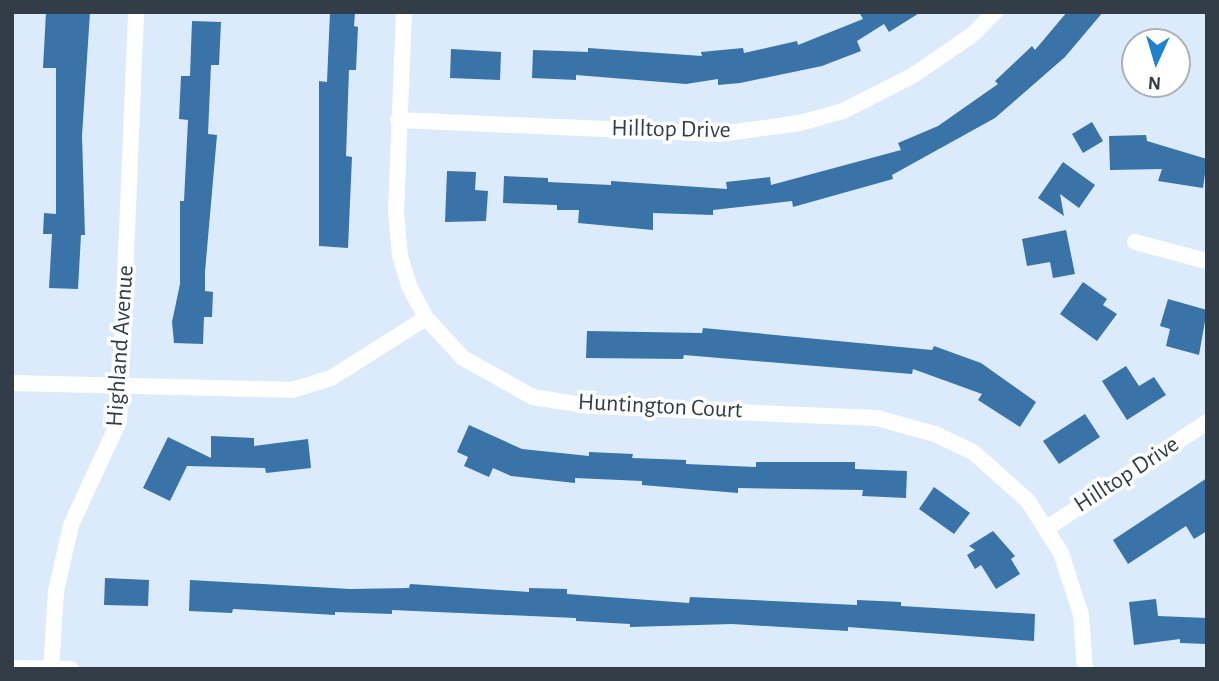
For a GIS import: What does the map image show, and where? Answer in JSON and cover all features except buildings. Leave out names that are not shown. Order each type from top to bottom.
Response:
[{"type":"street","name":"Highland Avenue","points":[[51,668],[62,560],[89,482],[114,439],[122,386],[136,12]]},
{"type":"street","name":"Huntington Court","points":[[404,12],[398,120],[397,234],[409,286],[426,318],[463,358],[533,397],[590,406],[868,418],[935,434],[973,452],[1028,501],[1047,528],[1077,596],[1085,669]]},
{"type":"street","name":"Hilltop Drive","points":[[398,120],[720,134],[800,122],[843,111],[892,87],[972,35],[995,12]]},
{"type":"street","points":[[1135,242],[1207,261]]},
{"type":"street","points":[[12,383],[292,390],[331,378],[426,318]]},
{"type":"street","name":"Hilltop Drive","points":[[1047,528],[1207,422]]},
{"type":"street","points":[[12,668],[71,669]]}]
